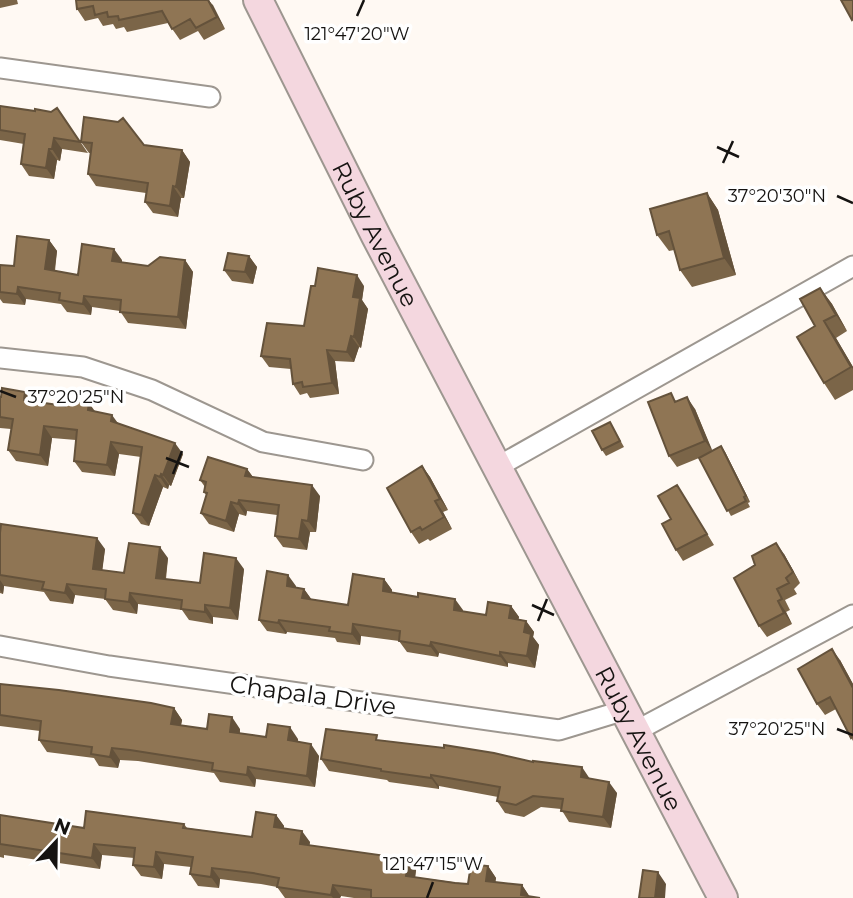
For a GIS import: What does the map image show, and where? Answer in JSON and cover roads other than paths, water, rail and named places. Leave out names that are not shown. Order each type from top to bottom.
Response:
[{"type":"street","name":"Ruby Avenue","points":[[258,0],[376,236],[723,898]]},
{"type":"street","points":[[0,68],[210,97]]},
{"type":"street","points":[[497,467],[853,266]]},
{"type":"street","points":[[0,358],[83,367],[152,390],[262,442],[363,460]]},
{"type":"street","name":"Chapala Drive","points":[[0,646],[109,666],[559,730],[630,720],[853,615]]}]
